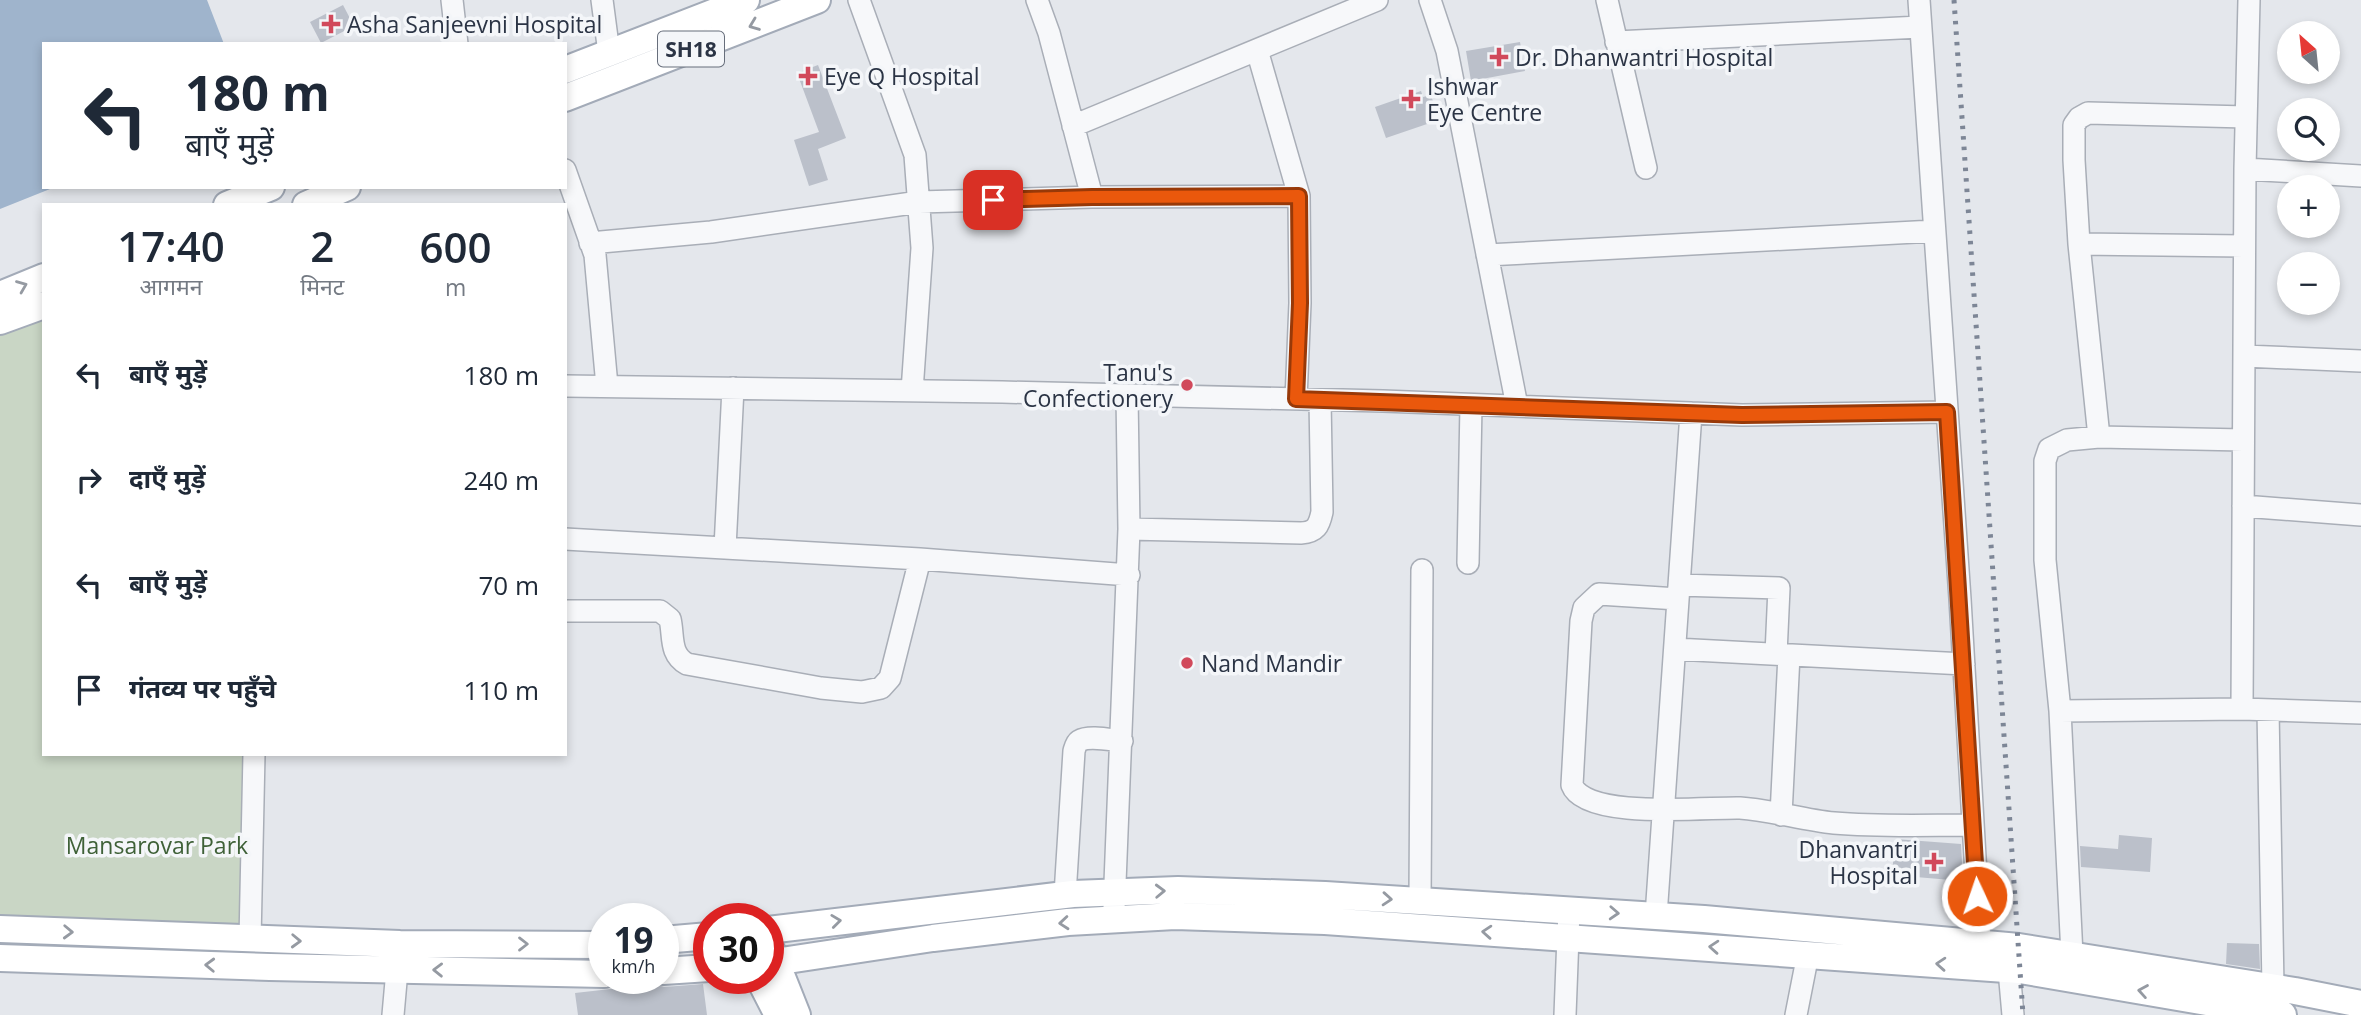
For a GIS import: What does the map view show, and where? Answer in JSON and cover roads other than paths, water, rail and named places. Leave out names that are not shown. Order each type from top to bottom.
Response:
[{"type":"main road","name":"SH18","points":[[567,69],[746,0]]},
{"type":"main road","name":"SH18","points":[[567,98],[817,0]]},
{"type":"main road","points":[[232,203],[266,189]]},
{"type":"main road","points":[[311,203],[342,189]]},
{"type":"main road","points":[[0,295],[42,278]]},
{"type":"main road","points":[[0,321],[42,306]]},
{"type":"main road","points":[[784,928],[1065,895],[1178,890],[1325,921],[2009,970],[2193,1007],[2283,1015]]},
{"type":"main road","points":[[784,959],[1068,922],[1175,916],[1250,906],[1420,901],[1656,915],[1980,943],[2273,987],[2361,1004]]},
{"type":"main road","points":[[0,929],[250,940],[588,945]]},
{"type":"main road","points":[[0,958],[588,974]]},
{"type":"main road","points":[[784,991],[797,1015]]},
{"type":"main road","points":[[774,994],[778,1015]]},
{"type":"street","points":[[452,0],[457,42]]},
{"type":"street","points":[[602,0],[609,53]]},
{"type":"street","points":[[859,0],[915,155],[922,248],[912,390]]},
{"type":"street","points":[[1037,0],[1049,33],[1092,197]]},
{"type":"street","points":[[1073,126],[1377,0]]},
{"type":"street","points":[[1430,0],[1447,51],[1517,406]]},
{"type":"street","points":[[1607,0],[1646,168]]},
{"type":"street","points":[[1919,0],[1980,943]]},
{"type":"street","points":[[2242,709],[2244,246],[2249,0]]},
{"type":"street","points":[[1616,42],[1920,27]]},
{"type":"street","points":[[1257,50],[1299,196],[1300,303],[1296,399]]},
{"type":"street","points":[[2099,437],[2079,244],[2074,125],[2088,113],[2246,117]]},
{"type":"street","points":[[2245,169],[2361,176]]},
{"type":"street","points":[[567,176],[595,256],[607,386]]},
{"type":"street","points":[[590,243],[711,232],[919,202],[1092,197],[1299,196]]},
{"type":"street","points":[[1487,255],[1934,231]]},
{"type":"street","points":[[2079,244],[2244,246]]},
{"type":"street","points":[[2244,356],[2361,361]]},
{"type":"street","points":[[567,386],[912,390],[1296,399],[1742,415],[1947,412]]},
{"type":"street","points":[[725,548],[733,388]]},
{"type":"street","points":[[1114,919],[1129,575],[1126,395]]},
{"type":"street","points":[[1129,529],[1301,533],[1314,531],[1320,525],[1322,512],[1320,400]]},
{"type":"street","points":[[1468,563],[1471,405]]},
{"type":"street","points":[[1656,915],[1691,413]]},
{"type":"street","points":[[2071,955],[2060,711],[2045,560],[2045,461],[2049,449],[2067,440],[2099,437],[2243,440]]},
{"type":"street","points":[[2243,506],[2361,514]]},
{"type":"street","points":[[567,539],[920,559],[1129,575]]},
{"type":"street","points":[[567,611],[660,611],[670,619],[673,650],[681,661],[687,664],[821,688],[872,691],[881,688],[890,678],[920,559]]},
{"type":"street","points":[[1420,901],[1422,570]]},
{"type":"street","points":[[1781,815],[1783,655],[1779,587],[1598,594],[1590,600],[1584,608],[1581,621],[1572,785],[1575,793],[1588,802],[1664,810],[1740,808],[1781,815],[1834,823],[1973,825]]},
{"type":"street","points":[[1675,649],[1964,664]]},
{"type":"street","points":[[2060,711],[2242,709],[2361,713]]},
{"type":"street","points":[[2268,710],[2273,987]]},
{"type":"street","points":[[1065,895],[1076,743],[1091,739],[1122,741]]},
{"type":"street","points":[[250,940],[254,756]]},
{"type":"street","points":[[1565,1015],[1569,910]]},
{"type":"street","points":[[1796,1015],[1808,954]]},
{"type":"street","points":[[393,1015],[397,970]]},
{"type":"street","points":[[2009,970],[2013,1015]]},
{"type":"water","points":[[0,0],[207,0],[223,42],[42,42],[42,189],[50,189],[0,209]]},
{"type":"railway","points":[[1954,0],[2023,1015]]},
{"type":"place","name":"Asha Sanjeevni Hospital","points":[[331,24]]},
{"type":"place","name":"Dr. Dhanwantri Hospital","points":[[1499,57]]},
{"type":"place","name":"Eye Q Hospital","points":[[808,76]]},
{"type":"place","name":"Ishwar Eye Centre","points":[[1411,99]]},
{"type":"place","name":"Tanu's Confectionery","points":[[1187,385]]},
{"type":"place","name":"Nand Mandir","points":[[1187,663]]},
{"type":"place","name":"Dhanvantri Hospital","points":[[1934,862]]},
{"type":"park label","name":"Mansarovar Park","points":[[157,845]]}]
